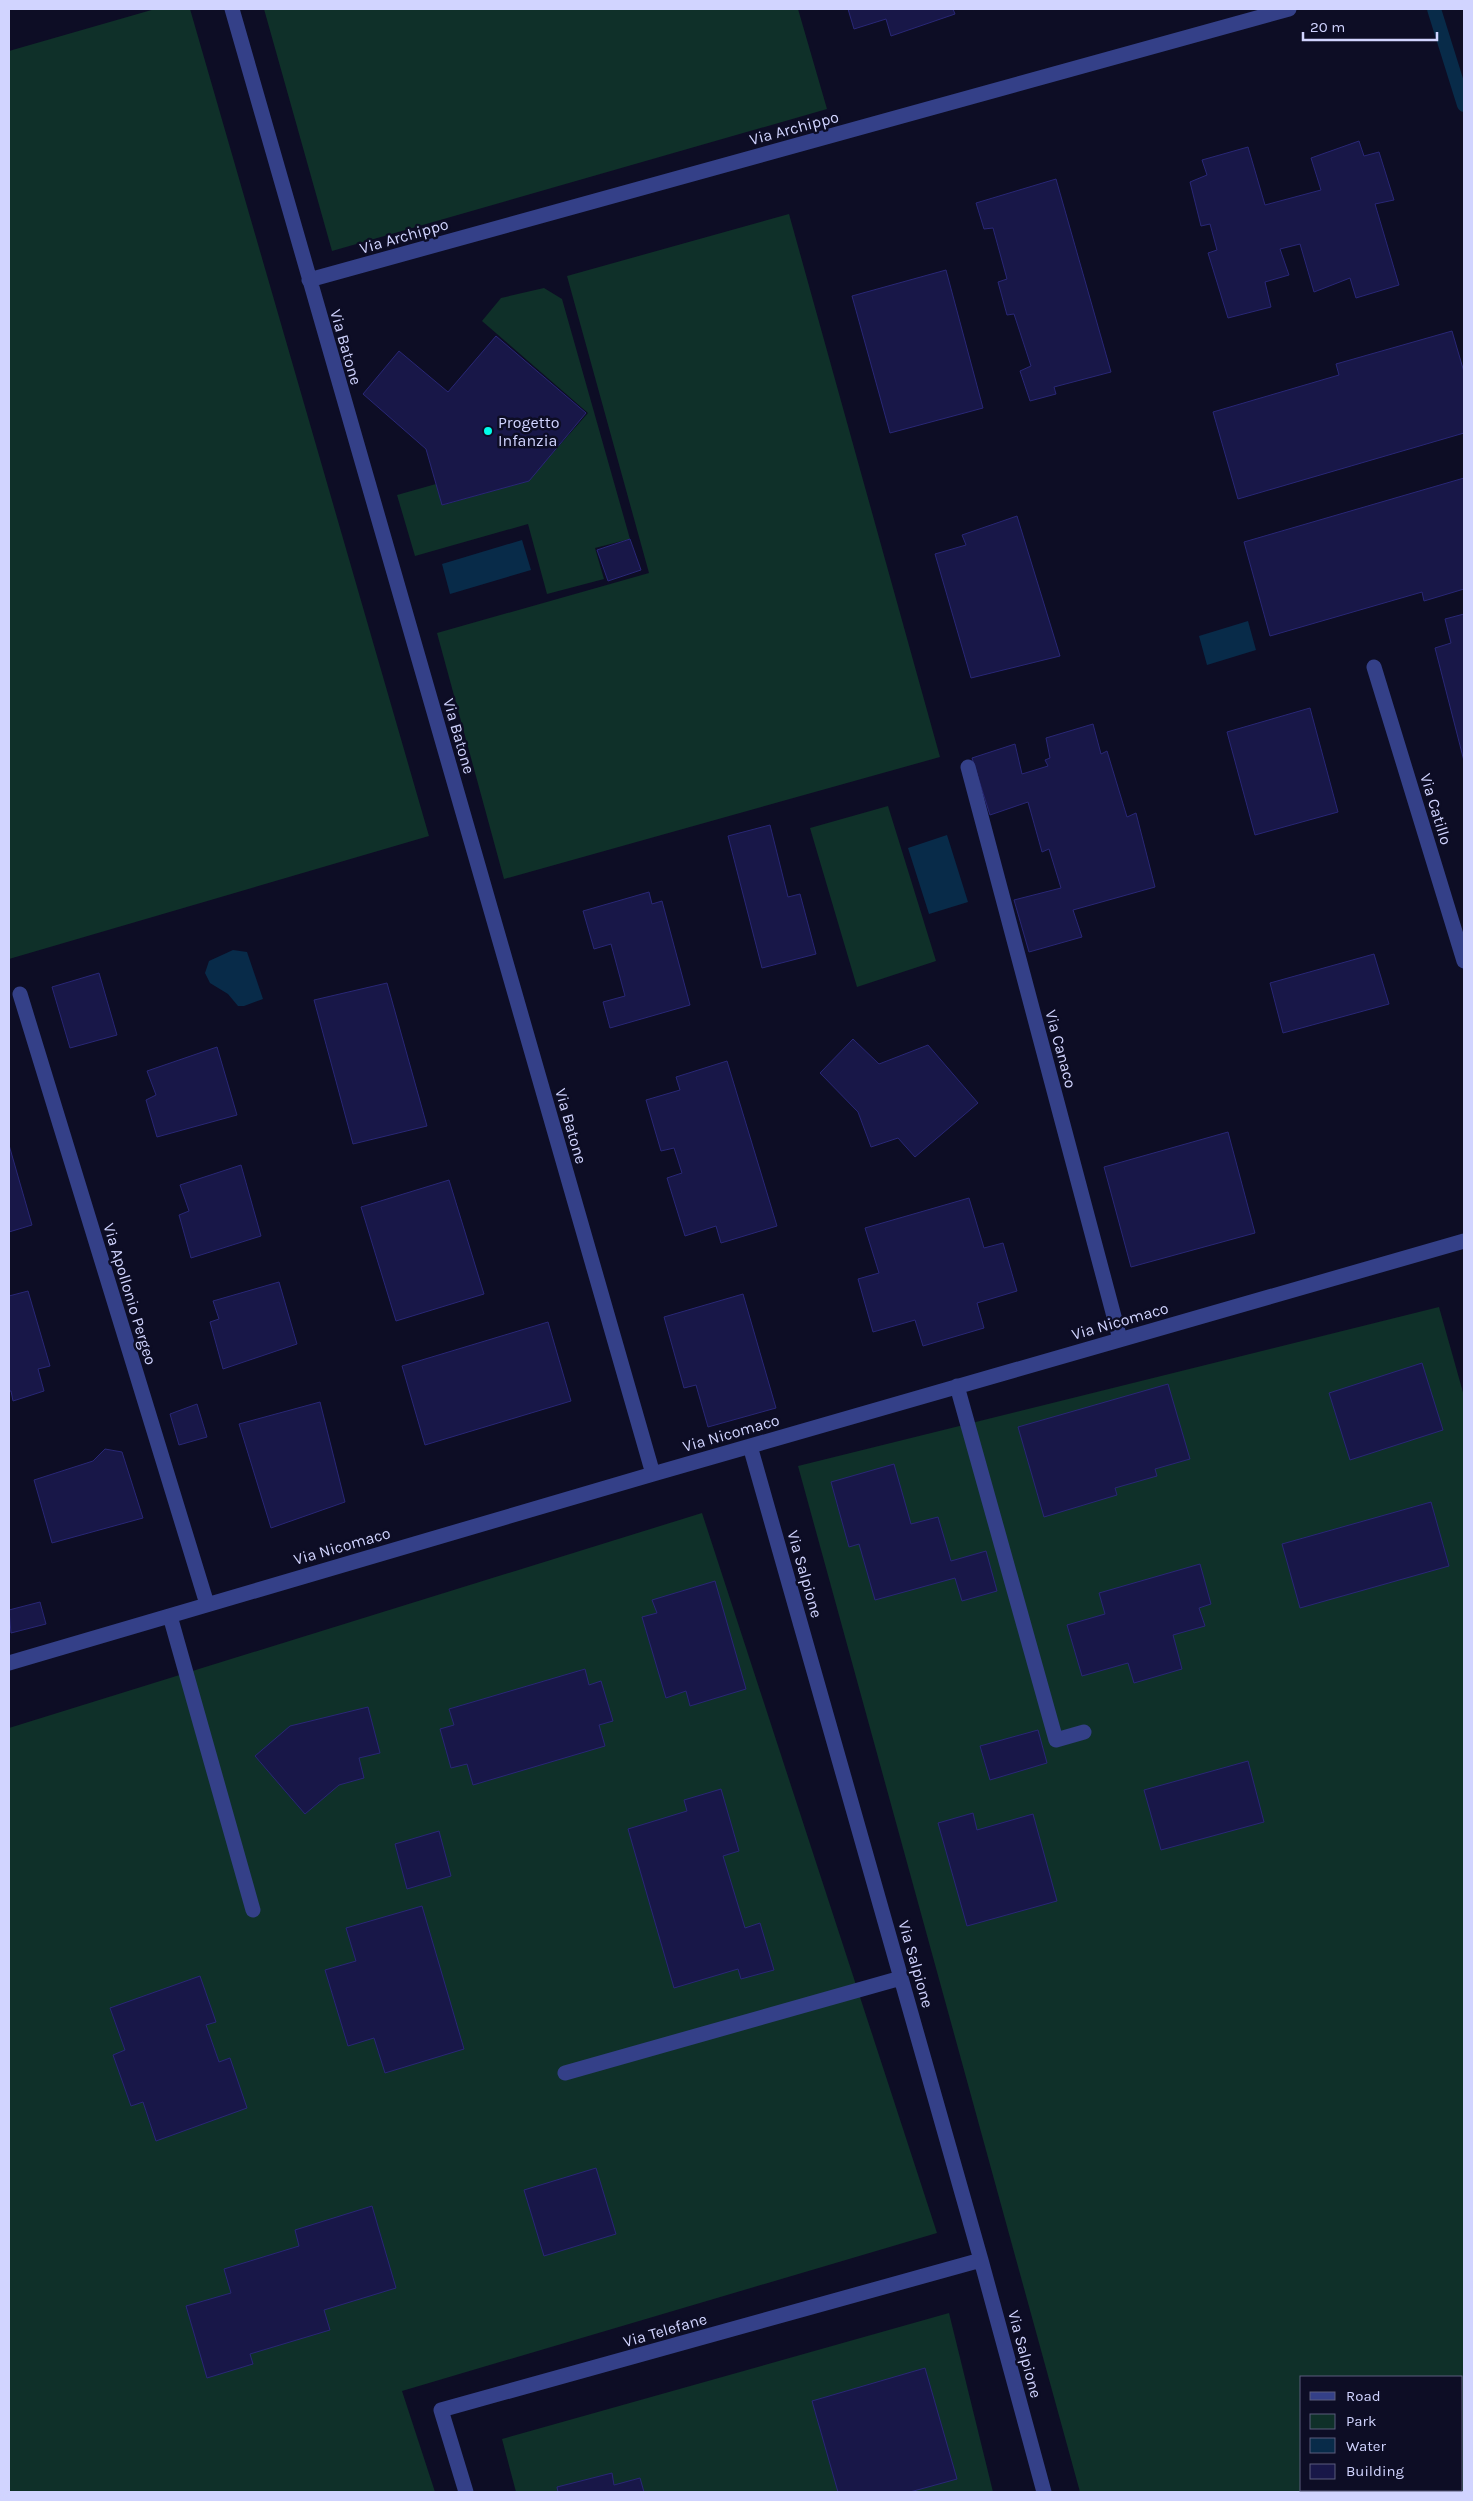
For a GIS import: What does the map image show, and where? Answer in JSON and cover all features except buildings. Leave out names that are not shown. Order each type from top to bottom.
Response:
[{"type":"street","name":"Via Batone","points":[[232,9],[653,1474]]},
{"type":"street","name":"Via Archippo","points":[[309,280],[1289,9]]},
{"type":"street","name":"Via Catillo","points":[[1374,667],[1464,961]]},
{"type":"street","name":"Via Canaco","points":[[968,767],[1120,1339]]},
{"type":"street","name":"Via Apollonio Pergeo","points":[[20,994],[207,1604]]},
{"type":"street","name":"Via Nicomaco","points":[[9,1663],[653,1474],[1464,1241]]},
{"type":"street","points":[[957,1386],[1056,1740],[1084,1732]]},
{"type":"street","name":"Via Salpione","points":[[750,1446],[981,2260],[1044,2492]]},
{"type":"street","points":[[170,1616],[253,1910]]},
{"type":"street","points":[[565,2073],[901,1978]]},
{"type":"street","name":"Via Telefane","points":[[466,2492],[441,2410],[981,2260]]},
{"type":"green space","points":[[155,9],[190,9],[429,836],[9,959],[9,51]]},
{"type":"green space","points":[[264,9],[798,9],[827,109],[332,251]]},
{"type":"green space","points":[[789,214],[940,757],[504,879],[437,633],[649,573],[567,276]]},
{"type":"green space","points":[[544,288],[562,299],[630,539],[595,548],[604,579],[547,594],[528,524],[415,556],[397,495],[436,484],[443,505],[528,481],[588,413],[482,321],[501,298]]},
{"type":"green space","points":[[888,806],[936,961],[857,987],[810,828]]},
{"type":"green space","points":[[1439,1307],[1464,1396],[1464,2492],[1080,2492],[798,1466]]},
{"type":"green space","points":[[702,1513],[937,2233],[402,2391],[435,2492],[9,2492],[9,1728]]},
{"type":"green space","points":[[949,2313],[993,2492],[516,2492],[502,2439]]},
{"type":"water","points":[[522,540],[531,570],[450,594],[442,564]]},
{"type":"water","points":[[1248,621],[1256,650],[1207,665],[1199,636]]},
{"type":"water","points":[[947,835],[968,902],[929,914],[908,848]]},
{"type":"water","points":[[233,950],[247,952],[263,999],[244,1006],[238,1006],[228,994],[210,983],[205,973],[209,961]]},
{"type":"waterway","points":[[1434,9],[1464,105]]},
{"type":"place","name":"Progetto Infanzia","points":[[488,431]]}]
